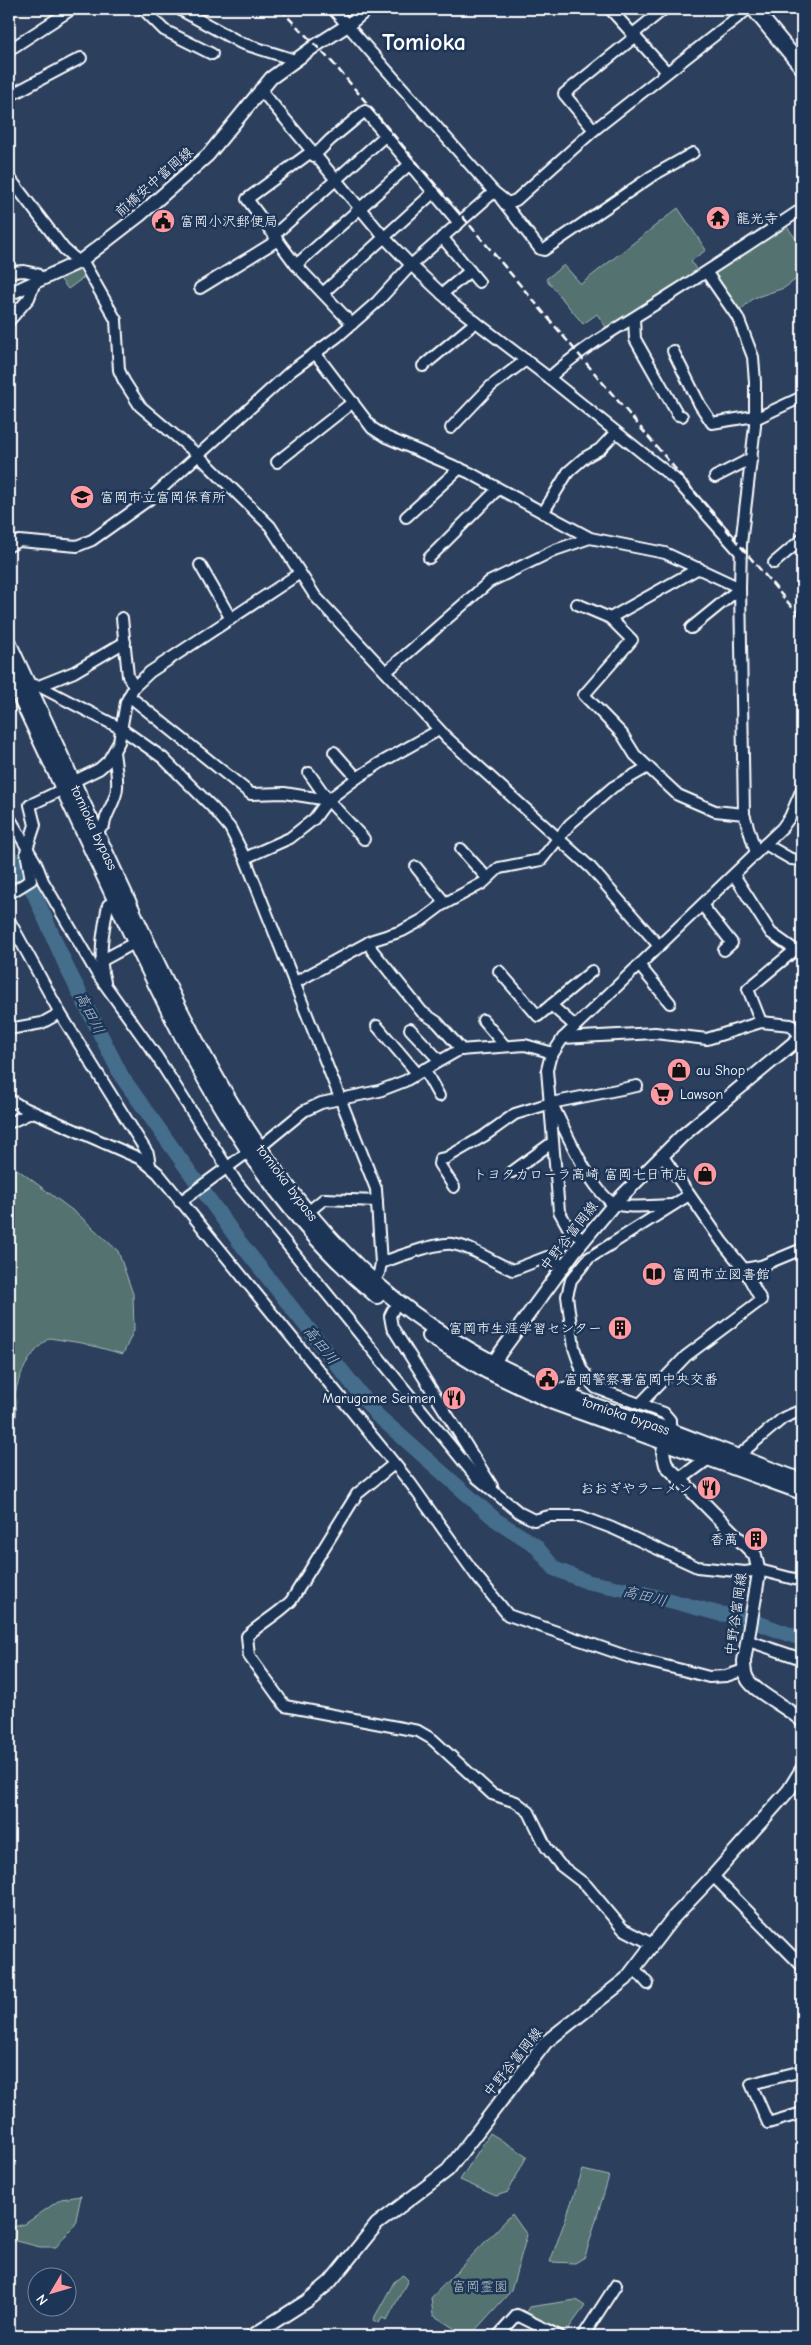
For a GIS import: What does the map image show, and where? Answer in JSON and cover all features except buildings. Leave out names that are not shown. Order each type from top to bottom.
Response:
[{"type":"highway","points":[[754,9],[802,67]]},
{"type":"highway","name":"tomioka bypass","points":[[9,644],[33,685],[67,784],[116,901],[198,1064],[284,1200],[319,1241],[351,1274],[393,1310],[457,1354],[668,1437],[707,1459],[802,1492]]},
{"type":"highway","name":"tomioka bypass","points":[[9,673],[67,784],[95,831],[182,1014],[254,1150],[342,1251],[374,1281],[431,1326],[490,1366],[553,1402],[737,1457],[802,1480]]},
{"type":"highway","points":[[557,1392],[572,1388],[583,1374]]},
{"type":"main road","name":"前橋安中富岡線","points":[[9,294],[80,261],[140,215],[194,170],[271,78],[294,60],[348,25],[367,9]]},
{"type":"main road","name":"中野谷富岡線","points":[[490,1366],[563,1266],[614,1204],[662,1155],[802,1037]]},
{"type":"main road","name":"中野谷富岡線","points":[[668,1437],[663,1452],[665,1460],[680,1479],[755,1555],[759,1571],[744,1670],[752,1684],[792,1711],[802,1721]]},
{"type":"main road","points":[[680,1479],[707,1459]]},
{"type":"main road","name":"中野谷富岡線","points":[[252,2336],[307,2301],[330,2282],[377,2224],[448,2170],[546,2042],[613,1991],[672,1920],[714,1876],[789,1790],[802,1769]]},
{"type":"street","points":[[9,50],[72,9]]},
{"type":"street","points":[[143,9],[164,30],[212,54]]},
{"type":"street","points":[[179,9],[242,43],[294,60]]},
{"type":"street","points":[[333,9],[497,196],[540,249],[544,250],[652,176],[693,152]]},
{"type":"street","points":[[612,9],[668,72]]},
{"type":"street","points":[[594,130],[564,94],[664,9]]},
{"type":"street","points":[[497,196],[508,203],[516,200],[594,130],[748,9]]},
{"type":"street","points":[[9,96],[81,58]]},
{"type":"street","points":[[260,89],[313,154],[411,265],[476,322],[676,480],[741,554]]},
{"type":"street","points":[[352,324],[296,265],[247,199],[313,154],[366,111],[459,223]]},
{"type":"street","points":[[200,288],[276,238],[386,135]]},
{"type":"street","points":[[296,265],[410,164]]},
{"type":"street","points":[[9,177],[64,249],[80,261],[116,320],[120,370],[124,382],[145,412],[198,454],[270,526],[315,596],[440,730],[557,839],[592,868],[659,946]]},
{"type":"street","points":[[323,293],[434,192]]},
{"type":"street","points":[[9,546],[19,541],[77,546],[92,540],[151,498],[198,454],[377,302],[411,265],[442,237],[497,196]]},
{"type":"street","points":[[549,378],[576,353],[634,318],[802,209]]},
{"type":"street","points":[[442,237],[479,282]]},
{"type":"street","points":[[9,272],[24,271],[37,274],[38,280],[29,298],[9,321]]},
{"type":"street","points":[[442,294],[470,271]]},
{"type":"street","points":[[706,272],[738,318],[753,357],[755,417],[741,554],[740,588],[744,814],[756,853]]},
{"type":"street","points":[[634,318],[635,339],[678,415],[682,416]]},
{"type":"street","points":[[423,366],[476,322]]},
{"type":"street","points":[[672,351],[712,423],[755,417],[802,397]]},
{"type":"street","points":[[315,353],[372,428],[386,437],[460,468],[590,538],[665,553],[740,588]]},
{"type":"street","points":[[450,428],[491,386],[526,360]]},
{"type":"street","points":[[277,462],[353,402]]},
{"type":"street","points":[[543,513],[568,472],[584,458],[600,449],[616,432]]},
{"type":"street","points":[[714,477],[752,458]]},
{"type":"street","points":[[406,517],[460,468]]},
{"type":"street","points":[[429,558],[498,489]]},
{"type":"street","points":[[386,672],[490,582],[555,550],[590,538]]},
{"type":"street","points":[[774,562],[802,540]]},
{"type":"street","points":[[200,565],[231,618]]},
{"type":"street","points":[[610,618],[699,568]]},
{"type":"street","points":[[9,892],[31,880],[27,849],[35,825],[30,805],[58,792],[67,784],[99,769],[114,751],[132,692],[150,672],[300,573]]},
{"type":"street","points":[[691,628],[740,588]]},
{"type":"street","points":[[577,604],[610,618],[632,640],[584,695],[622,734],[635,755],[678,795],[715,811],[744,814]]},
{"type":"street","points":[[122,618],[128,676],[132,692],[251,794],[284,793],[328,800]]},
{"type":"street","points":[[33,685],[74,672],[125,642]]},
{"type":"street","points":[[33,685],[122,729],[163,758],[214,808],[230,828],[245,858],[376,1189],[381,1263],[379,1273],[374,1281]]},
{"type":"street","points":[[245,858],[290,838],[314,819],[328,800],[357,778],[380,762],[440,730]]},
{"type":"street","points":[[95,831],[104,825],[118,787],[114,751]]},
{"type":"street","points":[[334,752],[357,778]]},
{"type":"street","points":[[294,983],[368,942],[402,931],[422,920],[445,903],[487,878],[499,868],[541,860],[570,824],[613,787],[648,766]]},
{"type":"street","points":[[309,773],[328,800],[364,838]]},
{"type":"street","points":[[583,1240],[569,1230],[559,1211],[547,1070],[553,1053],[563,1038],[575,1026],[765,844],[790,817],[802,792]]},
{"type":"street","points":[[9,818],[36,863],[64,918],[105,984],[157,1057],[237,1183],[476,1477],[520,1514],[534,1520],[549,1516],[580,1516],[612,1528],[697,1568],[745,1572],[759,1571],[802,1582]]},
{"type":"street","points":[[765,844],[791,859],[802,860]]},
{"type":"street","points":[[461,849],[487,878]]},
{"type":"street","points":[[416,867],[445,903]]},
{"type":"street","points":[[734,875],[771,933],[795,950],[748,989],[761,1022]]},
{"type":"street","points":[[105,984],[101,961],[108,906],[116,901]]},
{"type":"street","points":[[702,904],[732,943],[724,950]]},
{"type":"street","points":[[9,920],[60,1013],[148,1154],[150,1166]]},
{"type":"street","points":[[101,961],[136,942]]},
{"type":"street","points":[[368,942],[422,1012],[437,1022],[462,1050]]},
{"type":"street","points":[[639,965],[670,1003]]},
{"type":"street","points":[[499,971],[538,1016],[592,971]]},
{"type":"street","points":[[551,1005],[575,1026]]},
{"type":"street","points":[[9,1029],[42,1023],[60,1013]]},
{"type":"street","points":[[483,1020],[505,1046]]},
{"type":"street","points":[[563,1038],[655,1033],[707,1039],[761,1022],[791,1025],[802,1037]]},
{"type":"street","points":[[377,1026],[420,1071],[439,1096]]},
{"type":"street","points":[[410,1029],[439,1060]]},
{"type":"street","points":[[182,1200],[254,1150],[304,1111],[322,1103],[379,1091],[405,1081],[439,1060],[462,1050],[525,1046],[542,1048],[553,1053]]},
{"type":"street","points":[[454,1187],[439,1164],[440,1159],[446,1158],[484,1136],[515,1114],[551,1103],[637,1086]]},
{"type":"street","points":[[9,1099],[33,1112],[141,1159],[150,1166],[182,1200],[394,1464],[508,1615],[629,1657],[694,1673],[709,1676],[726,1676],[744,1670]]},
{"type":"street","points":[[551,1103],[597,1188],[614,1204],[625,1206],[674,1205]]},
{"type":"street","points":[[9,1123],[33,1112]]},
{"type":"street","points":[[512,1172],[553,1142]]},
{"type":"street","points":[[640,1404],[686,1356],[761,1300],[744,1269],[722,1242],[662,1155]]},
{"type":"street","points":[[668,1437],[670,1420],[664,1413],[596,1388],[583,1374],[574,1348],[568,1307],[569,1288],[584,1263],[689,1195]]},
{"type":"street","points":[[308,1212],[324,1199],[377,1201]]},
{"type":"street","points":[[381,1263],[411,1252],[450,1244],[461,1246],[513,1270],[547,1257],[563,1266]]},
{"type":"street","points":[[744,1269],[761,1266],[802,1249]]},
{"type":"street","points":[[393,1310],[390,1316],[392,1327],[499,1498]]},
{"type":"street","points":[[737,1457],[783,1418],[802,1410]]},
{"type":"street","points":[[394,1464],[357,1494],[292,1601],[279,1613],[262,1622],[247,1636],[249,1656],[285,1706],[418,1731],[432,1739],[492,1794],[516,1802],[529,1812],[546,1847],[560,1865],[586,1885],[623,1929],[652,1944]]},
{"type":"street","points":[[749,1638],[802,1659]]},
{"type":"street","points":[[714,1876],[802,1966]]},
{"type":"street","points":[[634,1968],[648,1984]]},
{"type":"street","points":[[802,2071],[751,2084],[768,2123],[802,2113]]},
{"type":"street","points":[[583,2336],[616,2285]]},
{"type":"street","points":[[498,2336],[517,2315],[559,2336]]},
{"type":"green space","points":[[678,208],[706,250],[691,261],[698,273],[608,330],[597,314],[583,324],[546,279],[564,265],[581,284]]},
{"type":"green space","points":[[785,224],[802,247],[802,275],[784,288],[754,298],[738,312],[712,273]]},
{"type":"green space","points":[[80,266],[86,276],[68,289],[58,276]]},
{"type":"green space","points":[[9,1163],[80,1216],[118,1251],[133,1294],[134,1330],[123,1354],[82,1343],[49,1338],[34,1353],[22,1372],[16,1392],[15,1418],[9,1430]]},
{"type":"green space","points":[[490,2133],[527,2156],[508,2192],[496,2196],[460,2180]]},
{"type":"green space","points":[[583,2170],[609,2176],[585,2257],[575,2263],[550,2262]]},
{"type":"green space","points":[[81,2196],[75,2224],[56,2247],[40,2247],[9,2239],[9,2228],[25,2224],[61,2199]]},
{"type":"green space","name":"富岡霊園","points":[[512,2214],[527,2235],[511,2291],[470,2336],[466,2336],[433,2315],[431,2298]]},
{"type":"green space","points":[[403,2275],[408,2280],[387,2320],[382,2318],[379,2323],[373,2320],[394,2282]]},
{"type":"green space","points":[[576,2300],[585,2306],[566,2332],[526,2312],[529,2307]]},
{"type":"waterway","name":"高田川","points":[[9,855],[33,891],[67,968],[122,1077],[238,1240],[377,1415],[496,1520],[535,1545],[555,1569],[588,1582],[642,1593],[720,1614],[736,1615],[802,1639]]},
{"type":"railway","points":[[280,9],[333,63],[802,619]]},
{"type":"place","name":"龍光寺","points":[[718,218]]},
{"type":"place","name":"富岡小沢郵便局","points":[[163,221]]},
{"type":"place","name":"富岡市立富岡保育所","points":[[82,497]]},
{"type":"place","name":"au Shop","points":[[679,1070]]},
{"type":"place","name":"Lawson","points":[[662,1094]]},
{"type":"place","name":"トヨタカローラ高崎 富岡七日市店","points":[[705,1174]]},
{"type":"place","name":"富岡市立図書館","points":[[654,1274]]},
{"type":"place","name":"富岡市生涯学習センター","points":[[620,1328]]},
{"type":"place","name":"富岡警察署富岡中央交番","points":[[547,1379]]},
{"type":"place","name":"Marugame Seimen","points":[[454,1398]]},
{"type":"place","name":"おおぎやラーメン","points":[[709,1488]]},
{"type":"place","name":"香萬","points":[[756,1539]]},
{"type":"district","name":"Tomioka","points":[[424,42]]}]
